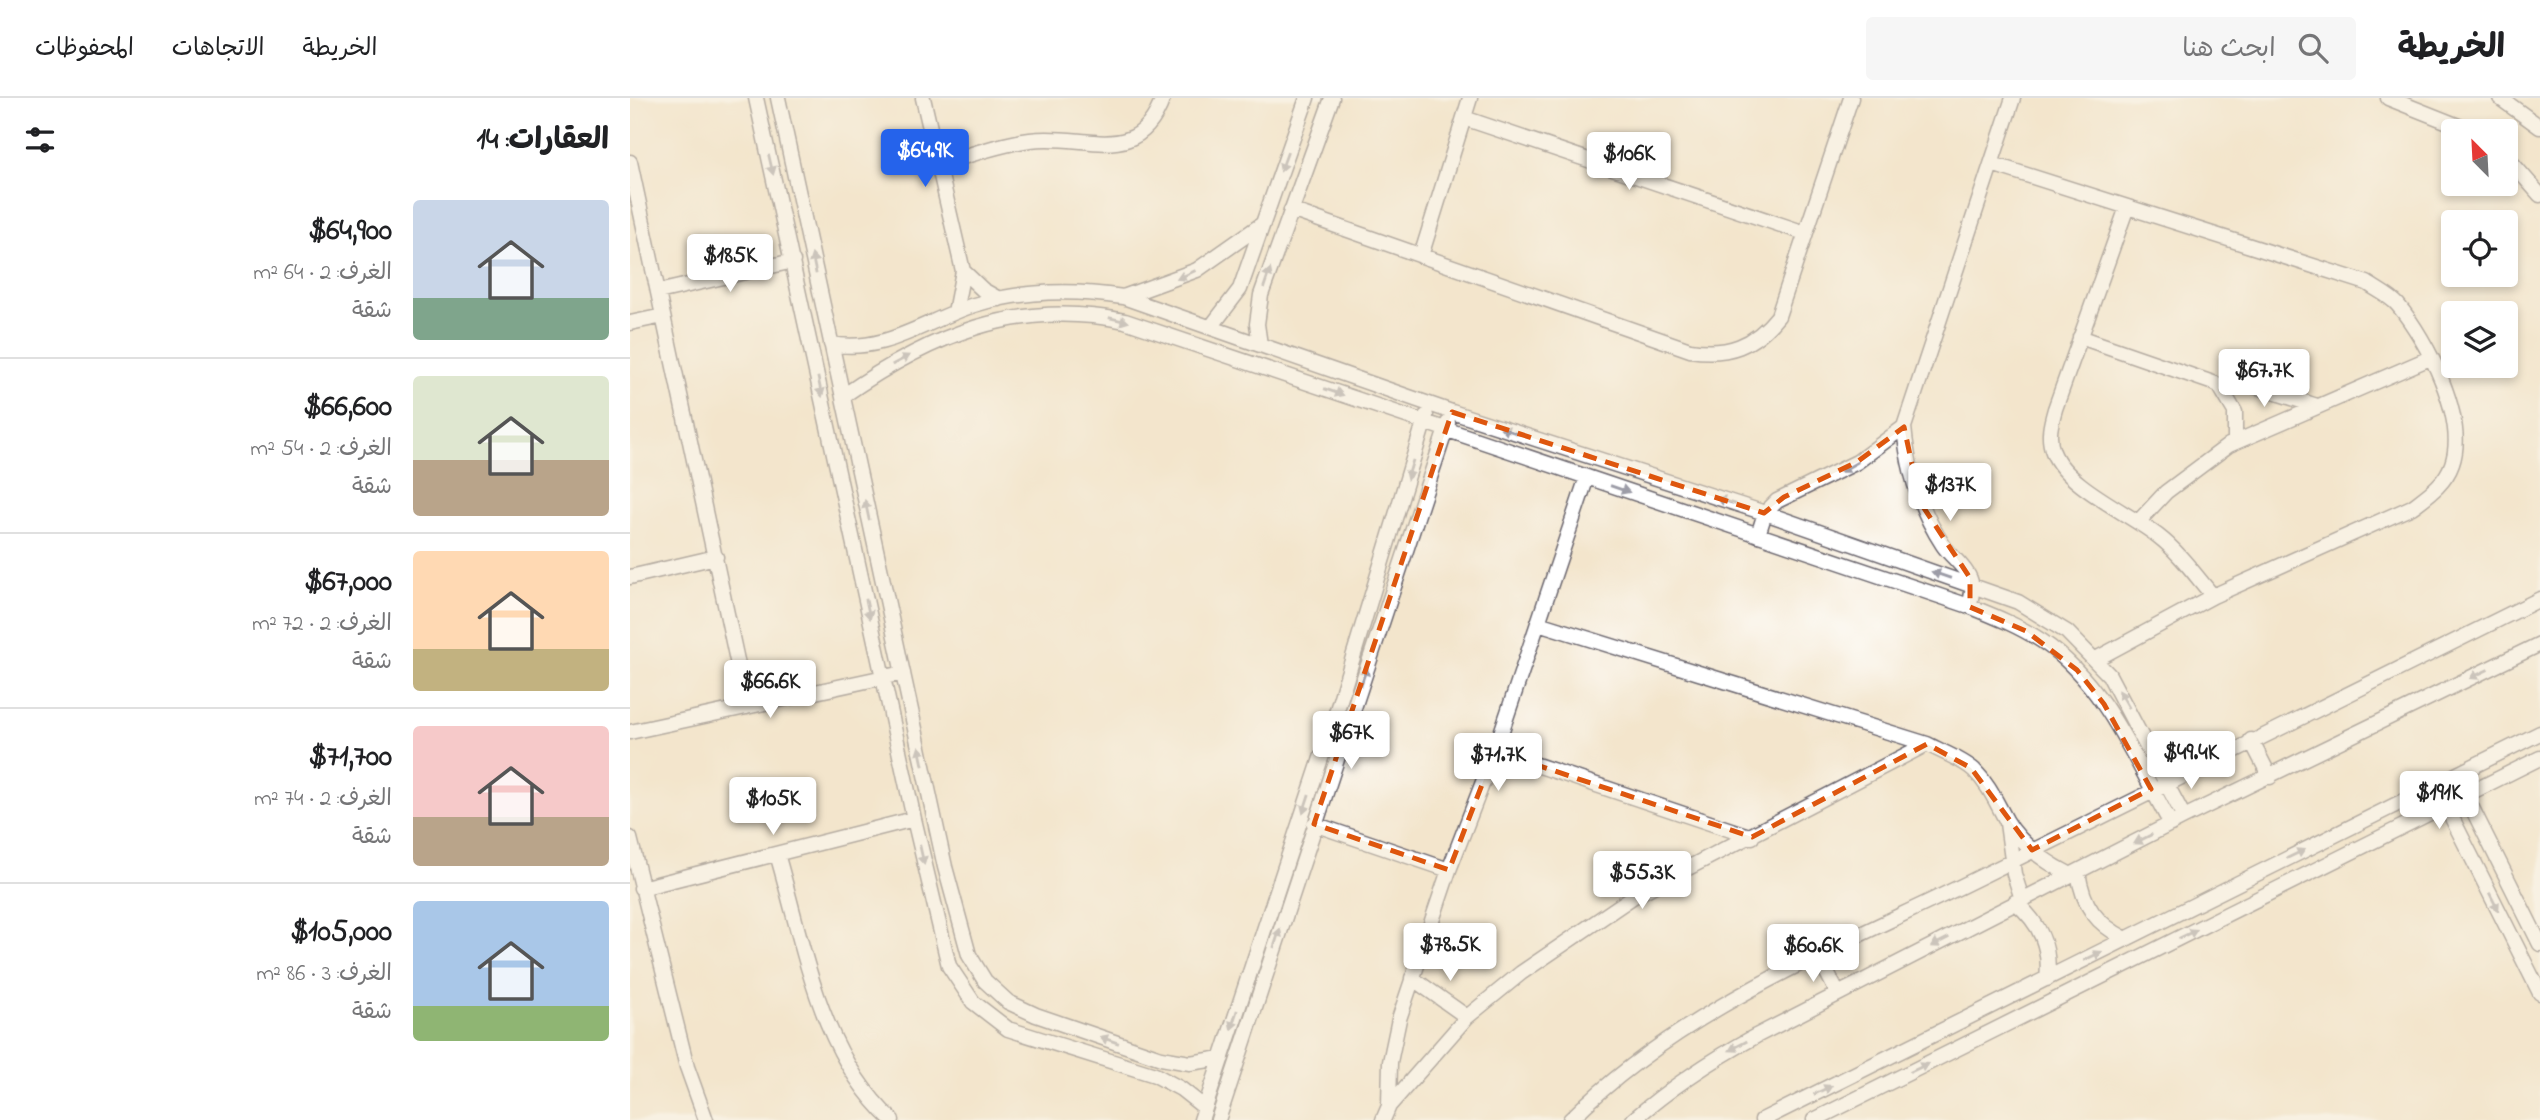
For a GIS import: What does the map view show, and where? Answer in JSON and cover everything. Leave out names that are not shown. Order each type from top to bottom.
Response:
[{"type":"street","points":[[757,98],[942,945],[960,985],[973,1002],[990,1017],[1028,1037],[1168,1081],[1203,1114],[1337,710],[1430,405]]},
{"type":"street","points":[[778,98],[963,941],[976,968],[995,992],[1021,1009],[1147,1054],[1190,1063],[1222,1058]]},
{"type":"street","points":[[923,98],[964,271],[955,312]]},
{"type":"street","points":[[937,165],[1028,140],[1061,138],[1102,144],[1125,141],[1151,124],[1163,98]]},
{"type":"street","points":[[1211,327],[1235,299],[1307,98]]},
{"type":"street","points":[[1260,345],[1258,310],[1278,245],[1332,98]]},
{"type":"street","points":[[1421,256],[1470,98]]},
{"type":"street","points":[[1291,210],[1678,346],[1710,353],[1730,351],[1749,344],[1778,317],[1851,98]]},
{"type":"street","points":[[1969,606],[1972,586],[1966,572],[1944,547],[1920,502],[1909,465],[1904,427],[2013,98]]},
{"type":"street","points":[[2388,98],[2441,119]]},
{"type":"street","points":[[2500,98],[2540,127]]},
{"type":"street","points":[[1464,118],[1805,233]]},
{"type":"street","points":[[630,162],[747,707]]},
{"type":"street","points":[[1992,164],[2367,283],[2396,303],[2430,358],[2451,407],[2457,436],[2452,465],[2436,490],[2412,507],[2213,596],[2096,659]]},
{"type":"street","points":[[2518,170],[2540,195]]},
{"type":"street","points":[[2127,207],[2049,430],[2053,452],[2065,470],[2080,484],[2161,538],[2213,596]]},
{"type":"street","points":[[1123,297],[1197,270],[1262,224]]},
{"type":"street","points":[[1257,239],[1278,245]]},
{"type":"street","points":[[658,292],[793,261]]},
{"type":"street","points":[[964,271],[983,290],[999,299]]},
{"type":"street","points":[[831,344],[857,347],[878,344],[955,312],[999,299],[1055,291],[1123,297],[1430,405],[1765,513],[2036,610],[2067,632],[2096,659],[2120,692],[2185,817]]},
{"type":"street","points":[[801,298],[821,294]]},
{"type":"street","points":[[843,396],[902,359],[966,329],[1021,316],[1064,313],[1125,321],[1969,606],[2026,631],[2077,670],[2104,704],[2171,824]]},
{"type":"street","points":[[630,323],[663,316]]},
{"type":"street","points":[[2080,337],[2219,385],[2239,381],[2317,406]]},
{"type":"street","points":[[2138,521],[2196,467],[2235,442],[2430,358]]},
{"type":"street","points":[[2219,385],[2235,412],[2235,442]]},
{"type":"street","points":[[1219,1120],[1314,824],[1452,412]]},
{"type":"street","points":[[1758,536],[1765,513],[1784,497],[1857,462],[1904,427]]},
{"type":"street","points":[[1386,1113],[1393,1040],[1412,978],[1449,870],[1495,751],[1587,477]]},
{"type":"street","points":[[630,577],[716,557]]},
{"type":"street","points":[[1570,1120],[1614,1078],[1667,1039],[1720,1007],[2166,781],[2540,599]]},
{"type":"street","points":[[1538,623],[1927,744],[1971,768],[1987,784],[2006,818],[2032,850],[2075,873],[2091,914],[2106,929],[2126,939]]},
{"type":"street","points":[[1633,1120],[1665,1093],[1715,1058],[2171,824],[2540,644]]},
{"type":"street","points":[[630,732],[903,673]]},
{"type":"street","points":[[1762,1120],[2540,733]]},
{"type":"street","points":[[2251,740],[2270,777]]},
{"type":"street","points":[[1386,1113],[1467,1017],[1521,973],[1634,896],[1927,744]]},
{"type":"street","points":[[1495,751],[1752,837]]},
{"type":"street","points":[[1814,1120],[2540,758]]},
{"type":"street","points":[[2466,796],[2540,944]]},
{"type":"street","points":[[2446,806],[2540,993]]},
{"type":"street","points":[[2006,818],[2019,901],[2036,922],[2047,948],[2047,978]]},
{"type":"street","points":[[641,888],[914,819]]},
{"type":"street","points":[[1314,824],[1449,870]]},
{"type":"street","points":[[630,838],[687,1067],[706,1120]]},
{"type":"street","points":[[777,854],[828,1027],[849,1069],[878,1107],[892,1120]]},
{"type":"street","points":[[1819,957],[1838,994]]},
{"type":"street","points":[[1412,978],[1467,1017]]},
{"type":"street","points":[[1141,1071],[1147,1054]]},
{"type":"highlighted area","points":[[1452,412],[1764,513],[1784,497],[1857,462],[1904,427],[1920,502],[1970,578],[1970,607],[2026,631],[2077,670],[2104,704],[2151,789],[2032,850],[1971,768],[1927,744],[1752,837],[1495,751],[1449,870],[1314,824]]}]
